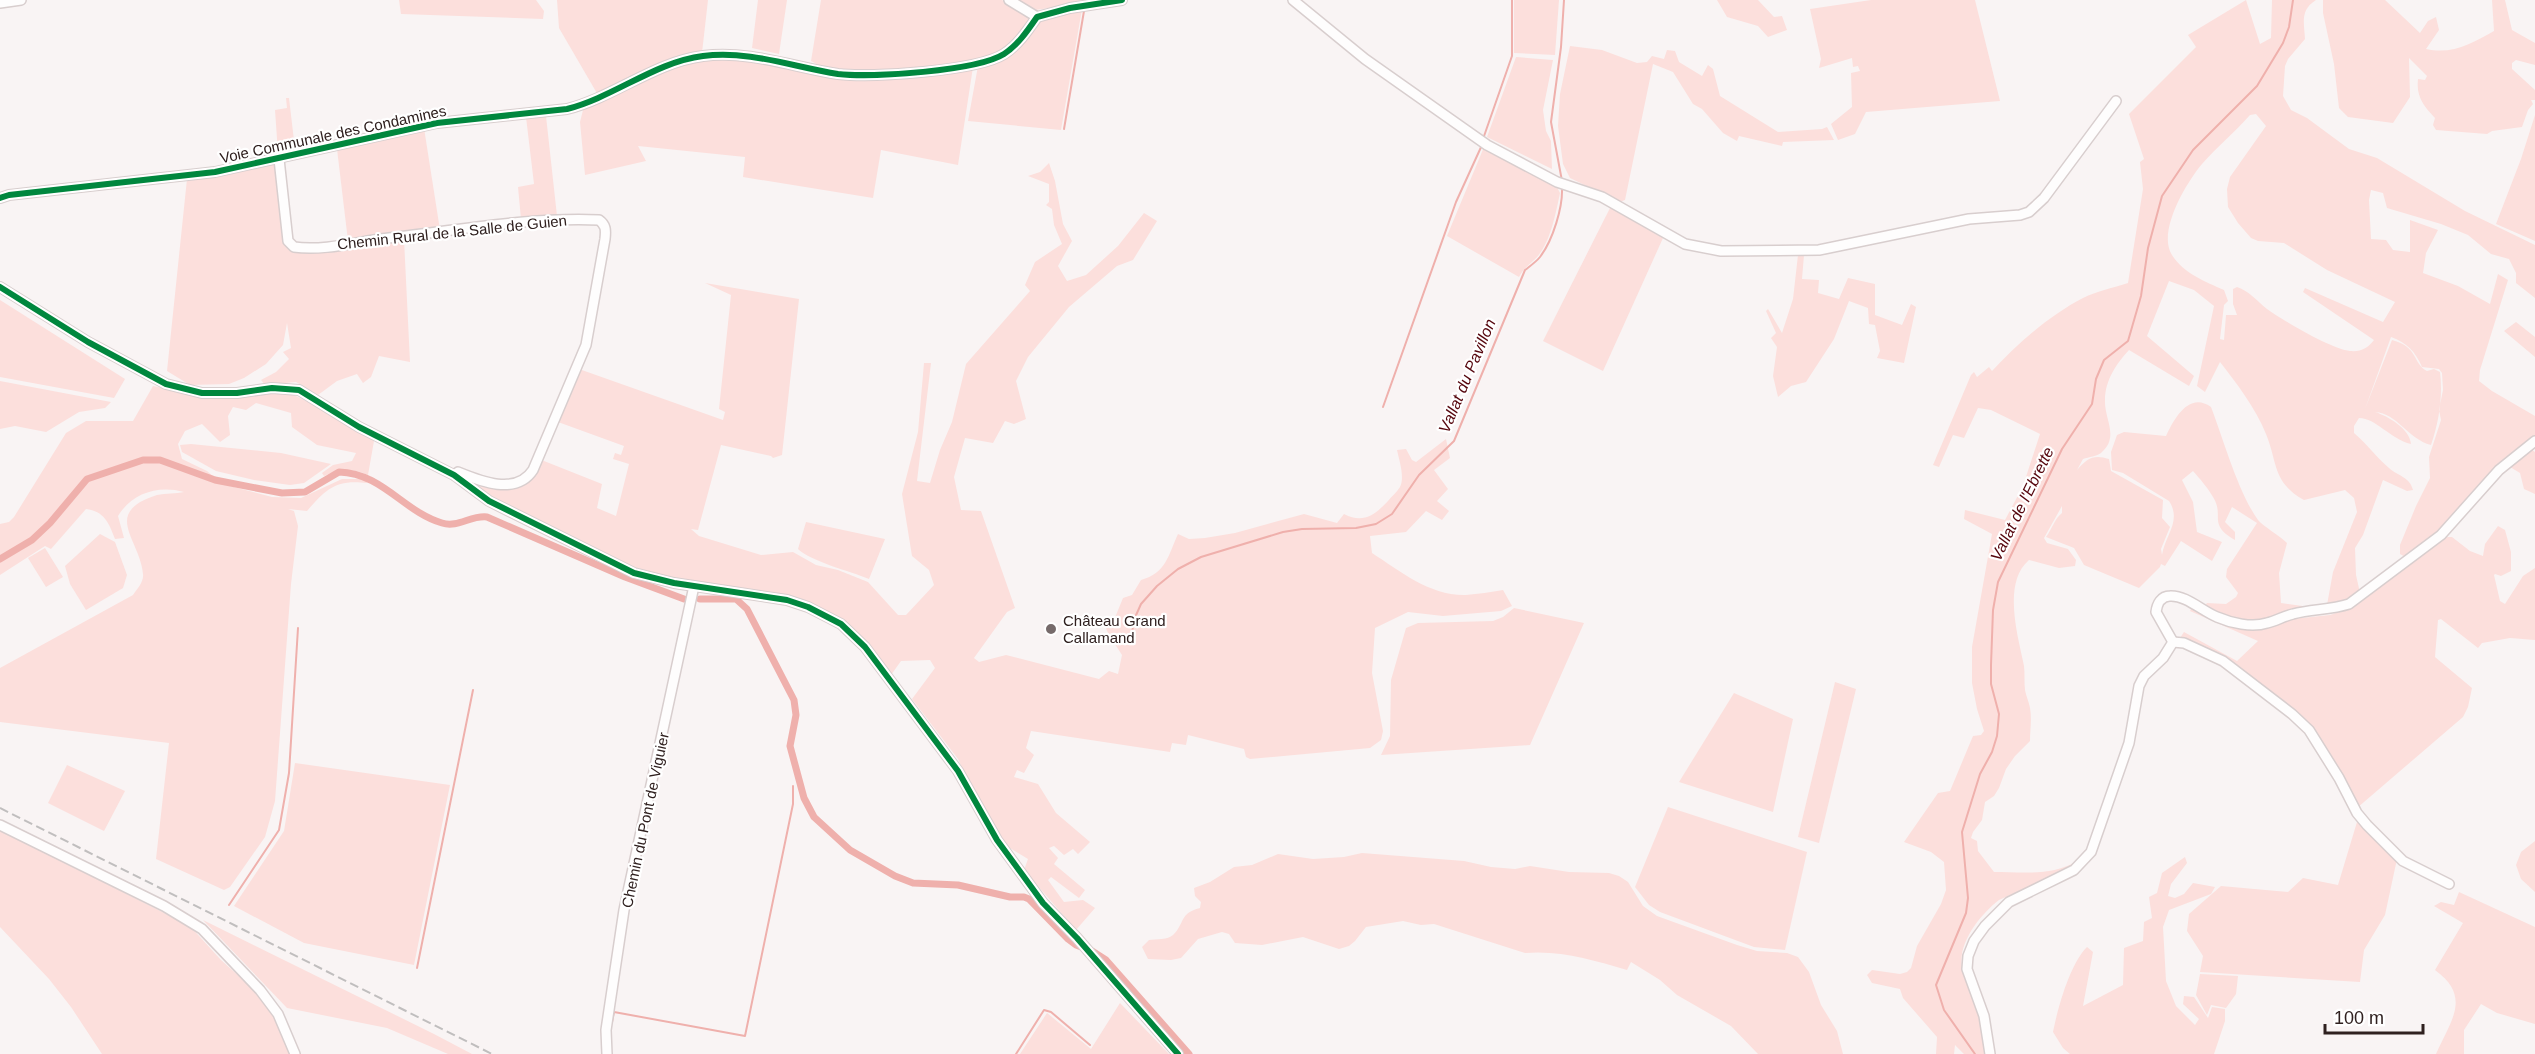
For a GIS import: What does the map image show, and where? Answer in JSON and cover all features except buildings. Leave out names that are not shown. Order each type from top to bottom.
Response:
[{"type":"street","points":[[0,3],[21,0]]},
{"type":"street","points":[[1009,0],[1037,17],[1070,8],[1122,0]]},
{"type":"street","points":[[1293,0],[1365,59],[1487,145],[1557,182],[1602,197],[1685,244],[1721,251],[1792,252],[1835,247],[1958,221],[2020,215],[2029,212],[2044,198],[2116,101]]},
{"type":"street","name":"Voie Communale des Condamines","points":[[0,198],[9,195],[215,172],[437,123],[567,109],[586,104],[664,68],[702,56],[748,56],[836,73],[865,76],[983,62],[1006,53],[1029,30],[1037,17]]},
{"type":"street","name":"Chemin Rural de la Salle de Guien","points":[[279,159],[288,241],[294,247],[332,245],[493,224],[592,219],[603,223],[606,229],[606,239],[586,345],[532,470],[524,479],[512,484],[483,482],[458,472],[454,475]]},
{"type":"street","points":[[0,287],[87,342],[166,384],[202,393],[237,393],[272,388],[299,390],[359,427],[454,475],[489,501],[634,573],[694,586],[756,594],[798,603],[824,614],[852,633],[958,771],[1006,855],[1043,903],[1178,1054]]},
{"type":"street","points":[[2173,642],[2156,612],[2160,601],[2165,596],[2175,596],[2217,617],[2252,625],[2268,623],[2294,614],[2333,610],[2349,604],[2441,535],[2499,470],[2535,441]]},
{"type":"street","name":"Chemin du Pont de Viguier","points":[[607,1054],[606,1030],[624,910],[694,586]]},
{"type":"street","points":[[2173,642],[2184,643],[2223,661],[2292,714],[2309,730],[2339,778],[2357,813],[2367,825],[2403,861],[2449,884]]},
{"type":"street","points":[[1990,1054],[1984,1016],[1966,969],[1974,941],[1985,926],[2009,902],[2074,870],[2091,852],[2129,743],[2139,686],[2144,676],[2163,658],[2173,642]]},
{"type":"street","points":[[0,825],[164,906],[202,929],[260,990],[278,1014],[295,1054]]},
{"type":"shaded area","points":[[399,0],[536,0],[544,11],[543,19],[401,14]]},
{"type":"shaded area","points":[[557,0],[708,0],[702,53],[598,95],[559,28]]},
{"type":"shaded area","points":[[758,0],[787,0],[779,54],[752,48]]},
{"type":"shaded area","points":[[821,0],[1002,0],[1025,13],[1029,20],[1010,45],[988,58],[879,73],[852,73],[826,68],[811,61]]},
{"type":"shaded area","points":[[1015,0],[1098,0],[1036,10]]},
{"type":"shaded area","points":[[1514,0],[1559,0],[1555,55],[1514,53]]},
{"type":"shaded area","points":[[1717,0],[1758,0],[1774,17],[1782,16],[1787,30],[1768,37],[1758,26],[1727,17]]},
{"type":"shaded area","points":[[1871,0],[1975,0],[2000,101],[1866,112],[1855,134],[1838,140],[1831,124],[1852,107],[1851,73],[1860,71],[1858,66],[1853,67],[1852,58],[1819,68],[1821,59],[1810,9]]},
{"type":"shaded area","points":[[2246,0],[2260,44],[2271,38],[2272,0],[2316,0],[2305,12],[2305,39],[2285,66],[2283,96],[2291,110],[2307,118],[2349,149],[2377,158],[2465,211],[2535,245],[2535,298],[2516,283],[2516,273],[2509,259],[2491,254],[2468,235],[2441,224],[2387,208],[2383,193],[2371,190],[2369,200],[2371,239],[2386,240],[2393,250],[2410,252],[2410,220],[2438,230],[2426,253],[2423,273],[2458,286],[2490,304],[2498,274],[2508,280],[2480,370],[2479,381],[2535,416],[2535,438],[2527,446],[2535,452],[2535,494],[2524,489],[2520,473],[2505,464],[2436,535],[2407,558],[2400,554],[2400,545],[2430,478],[2429,457],[2441,420],[2439,411],[2431,445],[2423,442],[2383,413],[2375,412],[2403,428],[2411,444],[2396,438],[2371,421],[2359,418],[2354,426],[2354,433],[2389,468],[2406,479],[2413,490],[2407,491],[2383,480],[2363,535],[2355,548],[2356,575],[2360,593],[2344,602],[2327,605],[2333,572],[2357,512],[2354,498],[2345,490],[2304,500],[2286,486],[2281,479],[2270,444],[2257,414],[2220,362],[2205,392],[2197,386],[2214,306],[2194,290],[2169,281],[2147,336],[2194,376],[2189,386],[2129,350],[2112,372],[2107,386],[2105,407],[2110,428],[2110,441],[2101,453],[2083,459],[2077,470],[2091,458],[2109,459],[2111,471],[2163,500],[2162,518],[2170,527],[2161,549],[2162,555],[2172,528],[2173,508],[2169,501],[2123,473],[2112,470],[2111,452],[2117,435],[2124,432],[2166,436],[2178,415],[2189,405],[2196,402],[2211,407],[2238,481],[2251,508],[2260,522],[2287,543],[2279,573],[2281,603],[2310,607],[2267,621],[2246,622],[2234,620],[2204,607],[2207,603],[2226,604],[2236,597],[2238,593],[2226,577],[2227,569],[2257,523],[2232,507],[2225,522],[2235,532],[2235,540],[2227,534],[2219,524],[2218,509],[2213,497],[2193,471],[2182,480],[2193,502],[2197,532],[2222,542],[2212,561],[2181,541],[2165,566],[2161,564],[2139,588],[2084,565],[2074,548],[2046,537],[2062,513],[2062,506],[2044,538],[2047,543],[2068,549],[2076,560],[2075,566],[2059,568],[2029,560],[2021,570],[2016,582],[2014,596],[2025,690],[2031,712],[2030,741],[2006,769],[1994,796],[1985,802],[1982,820],[1971,838],[1977,841],[1978,851],[1994,872],[2036,872],[2056,869],[2075,862],[2076,865],[1999,900],[1972,929],[1964,948],[1962,966],[1980,1010],[1989,1054],[1964,1054],[1955,1045],[1954,1054],[1936,1054],[1937,1037],[1903,998],[1900,989],[1872,983],[1867,975],[1872,970],[1900,974],[1911,968],[1917,946],[1941,904],[1946,890],[1944,862],[1931,852],[1904,842],[1938,793],[1950,791],[1973,736],[1981,735],[1984,731],[1972,683],[1972,647],[1992,534],[1964,519],[1965,510],[2005,520],[2023,486],[2040,434],[1991,410],[1978,408],[1964,438],[1953,435],[1939,467],[1933,465],[1974,372],[1977,377],[1989,367],[1992,371],[2035,330],[2083,298],[2128,283],[2143,189],[2140,162],[2144,159],[2129,114],[2196,47],[2188,35]],"holes":[[[2256,114],[2266,126],[2230,177],[2227,189],[2228,207],[2251,238],[2258,241],[2284,243],[2327,270],[2395,302],[2383,322],[2305,288],[2303,292],[2374,340],[2364,349],[2350,351],[2320,340],[2274,314],[2237,287],[2233,289],[2233,304],[2237,315],[2226,315],[2224,340],[2220,339],[2224,305],[2228,301],[2224,290],[2189,272],[2172,255],[2168,245],[2171,221],[2175,208],[2196,172],[2250,115]],[[2391,337],[2410,348],[2422,367],[2439,369],[2442,373],[2443,390],[2440,405],[2440,372],[2434,369],[2427,371],[2422,368],[2407,347],[2392,340],[2365,409]]]},
{"type":"shaded area","points":[[2323,0],[2385,0],[2420,33],[2428,21],[2436,17],[2439,30],[2426,49],[2445,50],[2462,47],[2494,31],[2492,0],[2505,0],[2512,30],[2535,43],[2535,65],[2516,60],[2512,63],[2512,69],[2535,90],[2535,100],[2531,100],[2533,104],[2528,110],[2522,127],[2492,131],[2487,134],[2436,130],[2433,125],[2435,118],[2424,105],[2418,91],[2418,79],[2425,80],[2427,76],[2409,58],[2410,97],[2393,123],[2348,117],[2339,108],[2334,64],[2323,13]]},
{"type":"shaded area","points":[[1082,9],[1061,130],[968,121],[978,66],[995,62],[1042,20]]},
{"type":"shaded area","points":[[1570,46],[1602,50],[1637,63],[1647,62],[1652,56],[1664,59],[1667,50],[1675,51],[1679,62],[1702,76],[1708,65],[1713,69],[1720,96],[1778,132],[1827,127],[1834,140],[1783,142],[1782,146],[1739,136],[1737,141],[1723,133],[1702,109],[1693,104],[1673,72],[1653,64],[1625,200],[1620,202],[1570,178],[1563,164],[1558,126],[1560,94]]},
{"type":"shaded area","points":[[1516,57],[1553,60],[1543,110],[1546,131],[1551,141],[1552,169],[1487,137]]},
{"type":"shaded area","points":[[722,58],[872,81],[901,79],[973,67],[958,165],[881,150],[873,198],[743,177],[745,157],[638,146],[646,161],[585,175],[580,122],[583,110],[656,75],[689,63]]},
{"type":"shaded area","points":[[286,98],[289,98],[295,149],[278,153],[275,110],[287,108]]},
{"type":"shaded area","points":[[2535,115],[2535,241],[2496,224]]},
{"type":"shaded area","points":[[546,116],[557,216],[521,219],[518,187],[534,184],[526,117]]},
{"type":"shaded area","points":[[424,128],[440,230],[348,241],[337,149]]},
{"type":"shaded area","points":[[1484,147],[1556,185],[1560,193],[1552,226],[1543,249],[1519,277],[1447,236]]},
{"type":"shaded area","points":[[273,163],[277,167],[288,249],[404,239],[410,362],[379,356],[371,377],[363,383],[357,374],[337,381],[318,395],[296,382],[265,385],[261,380],[276,372],[289,359],[283,352],[291,348],[287,323],[283,345],[266,364],[244,378],[229,384],[190,385],[167,371],[187,179]]},
{"type":"shaded area","points":[[1049,163],[1055,181],[1063,224],[1072,241],[1058,266],[1067,281],[1086,275],[1118,246],[1144,213],[1157,221],[1133,260],[1117,266],[1069,307],[1028,357],[1016,381],[1026,419],[1014,424],[1005,421],[993,443],[965,438],[954,477],[961,510],[981,511],[1015,608],[1007,612],[974,658],[979,662],[1006,655],[1099,679],[1109,671],[1118,674],[1122,655],[1104,624],[1107,618],[1114,620],[1123,598],[1132,595],[1141,580],[1161,568],[1178,534],[1189,539],[1205,538],[1235,533],[1304,514],[1337,523],[1344,514],[1363,518],[1383,506],[1400,487],[1402,474],[1397,450],[1406,449],[1412,460],[1416,462],[1446,439],[1450,458],[1434,470],[1448,489],[1437,501],[1449,511],[1442,520],[1426,511],[1406,532],[1370,536],[1372,553],[1428,587],[1466,595],[1503,590],[1512,606],[1501,611],[1443,616],[1408,612],[1375,628],[1372,673],[1383,731],[1381,740],[1370,748],[1250,759],[1246,757],[1244,749],[1188,735],[1186,745],[1172,743],[1170,752],[1031,731],[1026,748],[1034,755],[1024,773],[1017,770],[1014,777],[1038,784],[1056,813],[1090,842],[1078,854],[1073,849],[1064,855],[1054,846],[1049,848],[1058,858],[1054,864],[1085,890],[1079,898],[1051,877],[1048,880],[1064,902],[1083,900],[1095,908],[1076,930],[1024,870],[1028,859],[1005,845],[958,759],[912,699],[935,668],[930,660],[901,661],[891,675],[863,638],[825,610],[790,597],[691,583],[636,570],[492,499],[464,479],[513,486],[539,460],[544,461],[602,484],[597,508],[616,516],[629,464],[613,459],[615,453],[621,455],[624,446],[558,422],[579,369],[723,420],[725,412],[719,409],[731,295],[705,283],[799,299],[782,455],[773,458],[721,445],[698,530],[691,529],[699,536],[761,555],[793,552],[816,565],[838,570],[868,582],[898,615],[906,615],[934,585],[929,570],[912,556],[902,494],[918,432],[924,363],[931,363],[917,481],[930,483],[952,422],[966,364],[1030,291],[1025,285],[1035,262],[1062,244],[1054,225],[1052,209],[1046,205],[1049,202],[1049,184],[1028,176],[1040,172]]},
{"type":"shaded area","points":[[1610,208],[1623,211],[1663,238],[1603,371],[1543,341]]},
{"type":"shaded area","points":[[1798,255],[1804,255],[1802,279],[1819,280],[1818,293],[1839,299],[1848,278],[1875,284],[1875,315],[1902,325],[1911,304],[1916,307],[1904,363],[1877,358],[1880,351],[1875,325],[1869,324],[1868,308],[1849,301],[1834,339],[1806,382],[1791,386],[1778,397],[1773,376],[1777,347],[1771,338],[1776,333],[1766,311],[1768,309],[1782,333],[1793,299]]},
{"type":"shaded area","points":[[0,300],[125,379],[114,398],[0,377]]},
{"type":"shaded area","points":[[2516,322],[2535,337],[2535,357],[2504,331]]},
{"type":"shaded area","points":[[0,381],[111,402],[105,408],[79,412],[46,432],[15,426],[0,429]]},
{"type":"shaded area","points":[[153,386],[217,399],[279,392],[292,394],[330,413],[374,441],[368,475],[346,470],[324,476],[322,473],[333,465],[352,461],[356,453],[317,445],[292,427],[291,413],[256,403],[246,410],[233,407],[228,416],[230,435],[220,442],[202,424],[185,431],[178,444],[182,459],[207,471],[222,484],[272,497],[301,498],[342,479],[365,479],[367,483],[347,483],[332,487],[307,511],[288,509],[294,511],[298,526],[291,584],[275,801],[265,837],[230,887],[224,890],[156,859],[169,743],[0,722],[0,668],[133,595],[141,583],[143,574],[128,528],[127,519],[131,510],[140,502],[157,495],[184,492],[155,490],[138,496],[118,516],[124,538],[115,539],[102,515],[86,509],[51,549],[45,546],[0,575],[0,524],[9,522],[14,517],[66,433],[86,421],[133,421]]},
{"type":"shaded area","points":[[191,444],[281,453],[331,464],[304,483],[290,485],[254,480],[216,471],[182,452],[180,445]]},
{"type":"shaded area","points":[[806,522],[885,539],[869,579],[822,562],[798,549]]},
{"type":"shaded area","points":[[2498,526],[2505,530],[2511,552],[2511,571],[2501,576],[2494,575],[2500,601],[2505,604],[2523,576],[2535,568],[2535,640],[2510,638],[2482,643],[2478,648],[2441,619],[2438,620],[2435,657],[2472,688],[2468,707],[2463,717],[2357,808],[2334,766],[2289,709],[2180,638],[2184,632],[2237,661],[2258,641],[2190,611],[2192,607],[2245,627],[2268,628],[2292,619],[2330,615],[2353,607],[2445,537],[2452,537],[2470,551],[2483,556],[2485,544]]},
{"type":"shaded area","points":[[100,534],[115,542],[127,575],[123,588],[86,610],[70,584],[65,566]]},
{"type":"shaded area","points":[[45,548],[63,577],[46,587],[28,558]]},
{"type":"shaded area","points":[[1514,608],[1584,623],[1530,745],[1381,755],[1390,736],[1391,680],[1406,628],[1418,623],[1493,621],[1503,617]]},
{"type":"shaded area","points":[[1835,682],[1856,689],[1819,843],[1798,837]]},
{"type":"shaded area","points":[[1734,693],[1793,719],[1773,812],[1679,782]]},
{"type":"shaded area","points":[[295,763],[450,785],[414,965],[304,943],[234,906],[284,831]]},
{"type":"shaded area","points":[[67,765],[125,791],[104,831],[48,803]]},
{"type":"shaded area","points":[[1668,807],[1807,852],[1785,950],[1754,947],[1660,912],[1649,905],[1635,887]]},
{"type":"shaded area","points":[[2357,822],[2397,859],[2385,915],[2364,950],[2360,982],[2200,972],[2203,956],[2187,931],[2189,914],[2221,886],[2288,892],[2303,878],[2338,885]]},
{"type":"shaded area","points":[[0,830],[190,926],[221,960],[250,986],[273,1015],[291,1054],[102,1054],[71,1007],[49,979],[0,927]]},
{"type":"shaded area","points":[[2535,841],[2535,892],[2521,879],[2516,865],[2521,852]]},
{"type":"shaded area","points":[[1362,853],[1464,861],[1491,867],[1515,869],[1530,866],[1569,872],[1609,873],[1619,876],[1628,882],[1643,906],[1657,916],[1757,951],[1787,953],[1798,957],[1809,972],[1821,1005],[1837,1031],[1843,1054],[1758,1054],[1731,1026],[1677,995],[1660,980],[1631,962],[1627,970],[1564,954],[1525,953],[1434,924],[1421,925],[1403,921],[1366,927],[1349,946],[1339,949],[1303,937],[1262,945],[1235,943],[1229,934],[1222,932],[1198,939],[1181,958],[1171,960],[1148,959],[1142,947],[1149,940],[1171,937],[1185,916],[1200,908],[1201,902],[1195,896],[1194,888],[1210,882],[1234,867],[1252,865],[1278,854],[1313,859]]},
{"type":"shaded area","points":[[2185,857],[2187,863],[2171,884],[2168,896],[2175,898],[2184,894],[2193,883],[2215,887],[2211,894],[2169,910],[2163,927],[2166,981],[2176,1006],[2195,1025],[2199,1019],[2183,1004],[2184,996],[2194,997],[2208,1018],[2212,1007],[2225,1009],[2225,1021],[2214,1054],[2070,1054],[2063,1048],[2053,1032],[2061,999],[2075,964],[2087,947],[2093,952],[2083,1006],[2123,985],[2124,948],[2143,941],[2144,922],[2152,918],[2149,897],[2157,893],[2162,873]]},
{"type":"shaded area","points":[[2459,892],[2535,927],[2535,1024],[2497,1013],[2481,1004],[2464,1030],[2464,1054],[2436,1054],[2452,1020],[2456,999],[2446,980],[2435,970],[2463,923],[2434,906],[2441,902],[2454,905]]},
{"type":"shaded area","points":[[203,920],[472,1054],[448,1054],[387,1028],[287,1008]]},
{"type":"shaded area","points":[[2200,974],[2238,976],[2236,994],[2226,1008],[2211,1005],[2207,1015],[2196,995]]},
{"type":"shaded area","points":[[1120,1003],[1169,1054],[1020,1054],[1047,1013],[1091,1049]]},
{"type":"waterway","points":[[1483,139],[1512,56],[1512,0]]},
{"type":"waterway","name":"Vallat du Pavillon","points":[[1562,181],[1551,122],[1561,47],[1564,0]]},
{"type":"waterway","name":"Vallat de l'Ebrette","points":[[1975,1054],[1944,1010],[1936,985],[1966,913],[1968,898],[1962,832],[1980,774],[1992,752],[1997,736],[1999,714],[1991,684],[1991,665],[1993,610],[1998,582],[2062,449],[2092,404],[2096,379],[2104,360],[2128,341],[2141,296],[2148,248],[2162,196],[2193,150],[2257,86],[2283,43],[2289,27],[2293,0]]},
{"type":"waterway","points":[[1064,129],[1084,11]]},
{"type":"waterway","points":[[1383,407],[1456,202],[1482,145]]},
{"type":"waterway","name":"Vallat du Pavillon","points":[[1132,642],[1133,622],[1141,604],[1157,586],[1178,569],[1201,557],[1283,532],[1302,529],[1356,528],[1376,524],[1392,514],[1419,475],[1454,441],[1525,270],[1540,257],[1553,233],[1561,204],[1562,187]]},
{"type":"waterway","points":[[0,559],[32,540],[50,523],[87,479],[143,460],[160,460],[215,480],[282,493],[305,492],[339,472],[354,474],[380,486],[428,518],[454,524],[487,517],[625,577],[684,599]]},
{"type":"waterway","points":[[700,599],[736,599],[747,609],[794,700],[796,715],[790,746],[804,798],[814,817],[850,850],[895,876],[913,883],[958,885],[1029,899],[1068,939],[1106,960],[1189,1054]]},
{"type":"waterway","points":[[229,905],[279,830],[289,773],[298,628]]},
{"type":"waterway","points":[[417,968],[473,690]]},
{"type":"waterway","points":[[612,1022],[614,1012],[745,1036],[793,804],[793,786]]},
{"type":"waterway","points":[[1016,1054],[1044,1010],[1051,1012],[1090,1045]]},
{"type":"railway","points":[[0,808],[492,1054]]},
{"type":"cycle path","points":[[0,198],[9,195],[215,172],[437,123],[567,109],[601,97],[668,65],[703,56],[754,57],[853,75],[923,72],[971,65],[1004,54],[1014,46],[1037,17],[1070,8],[1122,0]]},
{"type":"cycle path","points":[[0,287],[88,342],[166,384],[202,393],[237,393],[272,388],[299,390],[359,427],[454,475],[489,501],[634,573],[674,583],[787,600],[808,607],[841,624],[865,647],[958,771],[997,840],[1043,903],[1077,938],[1178,1054]]},
{"type":"place","name":"Château Grand Callamand","points":[[1051,629]]}]
